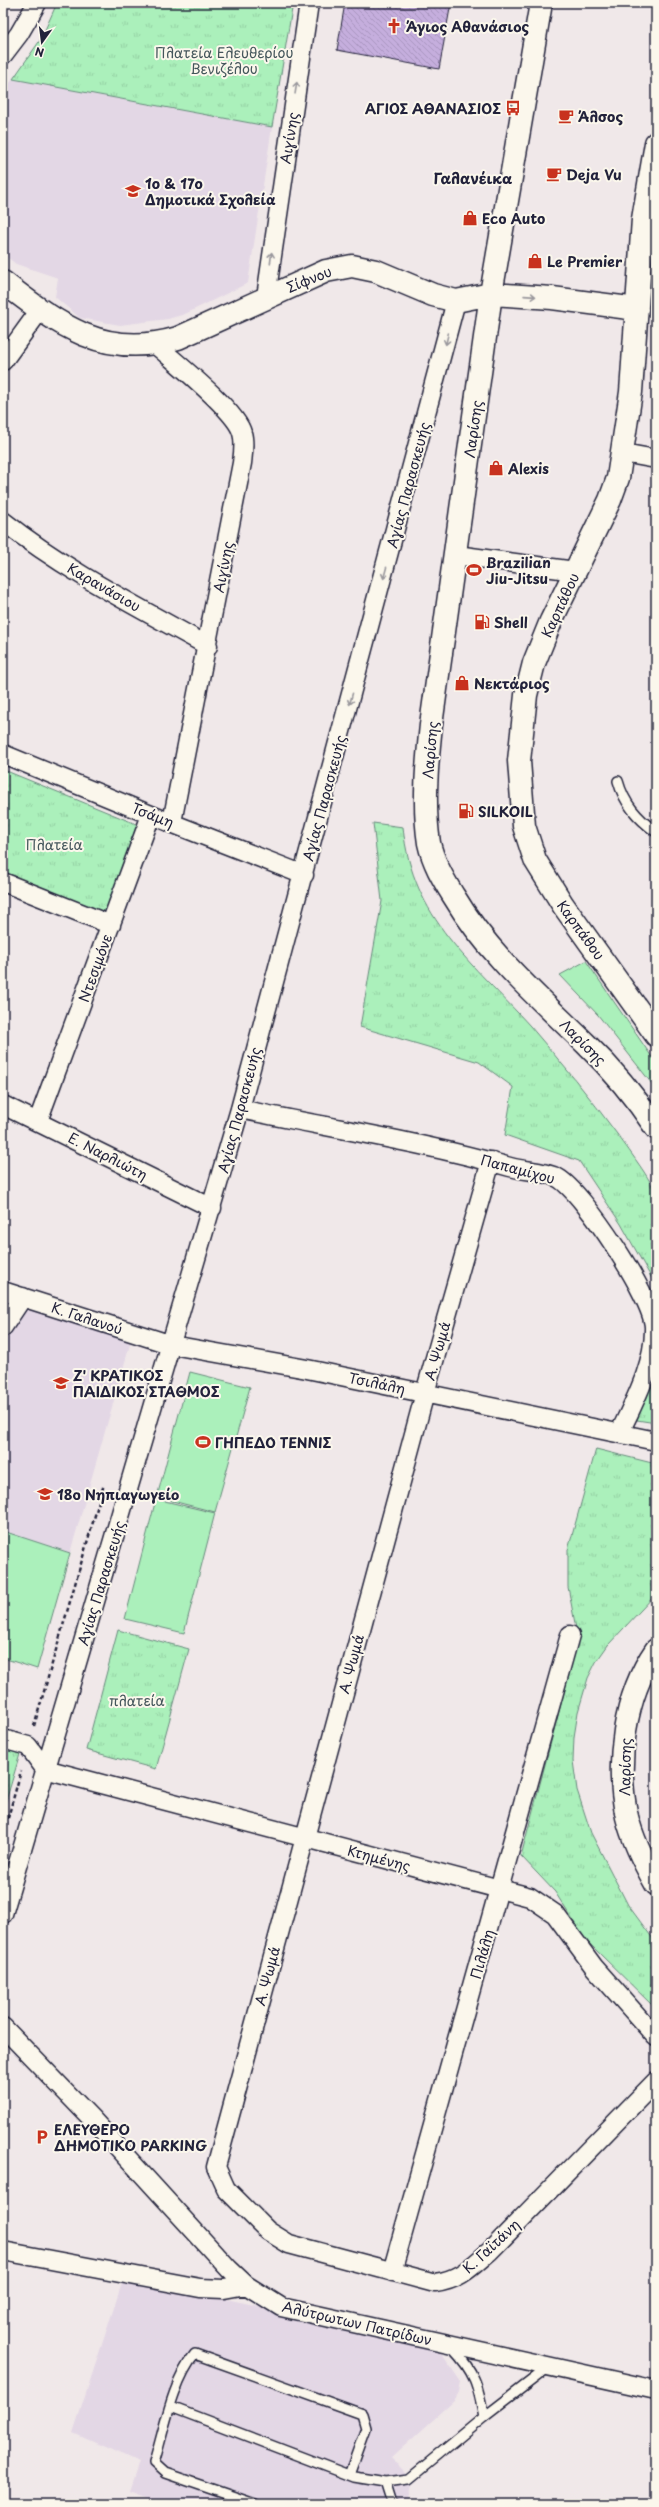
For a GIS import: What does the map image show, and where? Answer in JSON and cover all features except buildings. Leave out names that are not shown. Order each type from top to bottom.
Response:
[{"type":"street","points":[[3,55],[19,34],[37,3]]},
{"type":"street","name":"Αιγίνης","points":[[266,297],[309,3]]},
{"type":"street","name":"Λαρίσης","points":[[541,3],[491,294],[427,758],[428,830],[434,858],[460,907],[484,942],[617,1077],[656,1128]]},
{"type":"street","name":"Καρπάθου","points":[[656,143],[652,181],[643,219],[631,392],[623,453],[610,500],[575,571],[538,653],[528,688],[519,761],[524,826],[529,847],[542,872],[656,1035]]},
{"type":"street","name":"Σίφνου","points":[[3,282],[54,320],[106,343],[156,345],[194,333],[266,297],[326,271],[352,266],[376,271],[433,295],[456,301],[491,294],[552,298],[637,309]]},
{"type":"street","name":"Αγίας Παρασκευής","points":[[3,1914],[45,1768],[172,1345],[240,1109],[304,875],[456,301]]},
{"type":"street","points":[[3,361],[40,310]]},
{"type":"street","name":"Αιγίνης","points":[[156,345],[234,417],[242,432],[242,464],[208,646],[172,822]]},
{"type":"street","points":[[623,453],[656,459]]},
{"type":"street","name":"Καρανάσιου","points":[[3,521],[28,541],[69,567],[208,646]]},
{"type":"street","points":[[456,554],[575,571]]},
{"type":"street","name":"Τσάμη","points":[[3,754],[151,815],[304,875]]},
{"type":"street","name":"Ντεσιμόνε","points":[[38,1121],[151,815]]},
{"type":"street","points":[[3,882],[111,925]]},
{"type":"street","name":"Ε. Ναρλιώτη","points":[[3,1104],[212,1208]]},
{"type":"street","name":"Παπαμίχου","points":[[240,1109],[491,1161],[557,1178],[572,1189],[606,1234],[647,1300],[652,1312],[654,1326],[653,1342],[638,1395],[620,1432]]},
{"type":"street","name":"Α. Ψωμά","points":[[216,2167],[303,1838],[425,1393],[491,1161]]},
{"type":"street","name":"Κ. Γαλανού","points":[[3,1291],[172,1345]]},
{"type":"street","points":[[3,1327],[23,1297]]},
{"type":"street","name":"Τσιλάλη","points":[[172,1345],[307,1369],[655,1439]]},
{"type":"street","name":"Πιλάλη","points":[[392,2272],[570,1636]]},
{"type":"street","name":"Λαρίσης","points":[[656,1650],[644,1671],[634,1694],[626,1730],[622,1767],[623,1793],[627,1818],[634,1840],[656,1884]]},
{"type":"street","points":[[3,1739],[28,1746],[45,1768]]},
{"type":"street","name":"Κτημένης","points":[[45,1768],[303,1838],[530,1897],[555,1914],[594,1967],[656,2037]]},
{"type":"street","name":"Αλύτρωτων Πατρίδων","points":[[3,2027],[29,2052],[246,2285],[281,2307],[656,2390]]},
{"type":"street","name":"Κ. Γαϊτάνη","points":[[216,2167],[226,2189],[268,2231],[289,2244],[435,2283],[450,2281],[467,2271],[490,2251],[656,2081]]},
{"type":"street","points":[[3,2251],[200,2288],[224,2290],[246,2285]]},
{"type":"lane","points":[[618,781],[625,800],[633,812],[656,832]]},
{"type":"lane","points":[[450,2345],[468,2364],[473,2374],[484,2417]]},
{"type":"lane","points":[[255,2504],[165,2473],[154,2463],[171,2407],[187,2364],[195,2354],[362,2414],[366,2428],[349,2475]]},
{"type":"lane","points":[[171,2407],[349,2475],[385,2482],[409,2479],[484,2417],[549,2367]]},
{"type":"lane","points":[[385,2482],[392,2504]]},
{"type":"path","points":[[3,1834],[104,1484]]},
{"type":"shaded area","name":"1ο & 17ο Δημοτικά Σχολεία","points":[[13,79],[272,127],[248,283],[185,314],[168,319],[120,325],[80,318],[55,297],[58,278],[16,264],[3,254],[3,91]]},
{"type":"shaded area","name":"Ζ' ΚΡΑΤΙΚΟΣ ΠΑΙΔΙΚΟΣ ΣΤΑΘΜΟΣ","points":[[21,1298],[131,1341],[70,1553],[3,1531],[3,1444],[8,1427],[3,1425],[3,1328]]},
{"type":"shaded area","points":[[124,2277],[435,2344],[461,2382],[459,2392],[454,2401],[391,2458],[413,2480],[408,2504],[161,2504],[129,2492],[139,2462],[73,2433]]},
{"type":"green space","name":"Πλατεία Ελευθερίου Βενιζέλου","points":[[57,3],[293,3],[272,127],[13,79],[41,39]]},
{"type":"green space","name":"Πλατεία","points":[[4,770],[141,826],[104,917],[3,876]]},
{"type":"green space","points":[[373,823],[403,827],[409,859],[419,888],[432,914],[448,937],[467,960],[530,1026],[564,1066],[607,1120],[645,1173],[654,1189],[657,1205],[656,1286],[621,1224],[579,1161],[505,1135],[513,1087],[479,1062],[360,1027],[382,901]]},
{"type":"green space","points":[[586,961],[656,1063],[656,1089],[598,1015],[560,975]]},
{"type":"green space","points":[[656,1364],[656,1423],[637,1420]]},
{"type":"green space","name":"ΓΗΠΕΔΟ ΤΕΝΝΙΣ","points":[[190,1372],[250,1387],[215,1512],[157,1497]]},
{"type":"green space","points":[[596,1449],[656,1464],[656,1594],[608,1645],[596,1662],[588,1678],[578,1712],[574,1737],[573,1761],[577,1790],[591,1833],[628,1905],[656,1943],[656,2009],[584,1938],[555,1892],[521,1856],[578,1639],[568,1587],[568,1550]]},
{"type":"green space","points":[[156,1499],[215,1513],[184,1633],[125,1619]]},
{"type":"green space","points":[[3,1531],[70,1553],[37,1669],[3,1658]]},
{"type":"green space","name":"πλατεία","points":[[118,1630],[189,1649],[156,1769],[86,1750]]},
{"type":"green space","points":[[3,1748],[20,1754],[3,1811]]},
{"type":"place","name":"Άγιος Αθανάσιος","points":[[394,26]]},
{"type":"place","name":"ΑΓΙΟΣ ΑΘΑΝΑΣΙΟΣ","points":[[513,108]]},
{"type":"place","name":"Άλσος","points":[[566,116]]},
{"type":"place","name":"Deja Vu","points":[[554,174]]},
{"type":"place","name":"1ο & 17ο Δημοτικά Σχολεία","points":[[133,191]]},
{"type":"place","name":"Eco Auto","points":[[470,218]]},
{"type":"place","name":"Le Premier","points":[[535,261]]},
{"type":"place","name":"Alexis","points":[[496,468]]},
{"type":"place","name":"Brazilian Jiu-Jitsu","points":[[474,570]]},
{"type":"place","name":"Shell","points":[[482,622]]},
{"type":"place","name":"Νεκτάριος","points":[[462,683]]},
{"type":"place","name":"SILKOIL","points":[[466,811]]},
{"type":"place","name":"Ζ' ΚΡΑΤΙΚΟΣ ΠΑΙΔΙΚΟΣ ΣΤΑΘΜΟΣ","points":[[61,1383]]},
{"type":"place","name":"ΓΗΠΕΔΟ ΤΕΝΝΙΣ","points":[[203,1442]]},
{"type":"place","name":"18ο Νηπιαγωγείο","points":[[45,1494]]},
{"type":"place","name":"ΕΛΕΥΘΕΡΟ ΔΗΜΟΤΙΚΟ PARKING","points":[[42,2137]]},
{"type":"district","name":"Γαλανέικα","points":[[473,177]]}]
